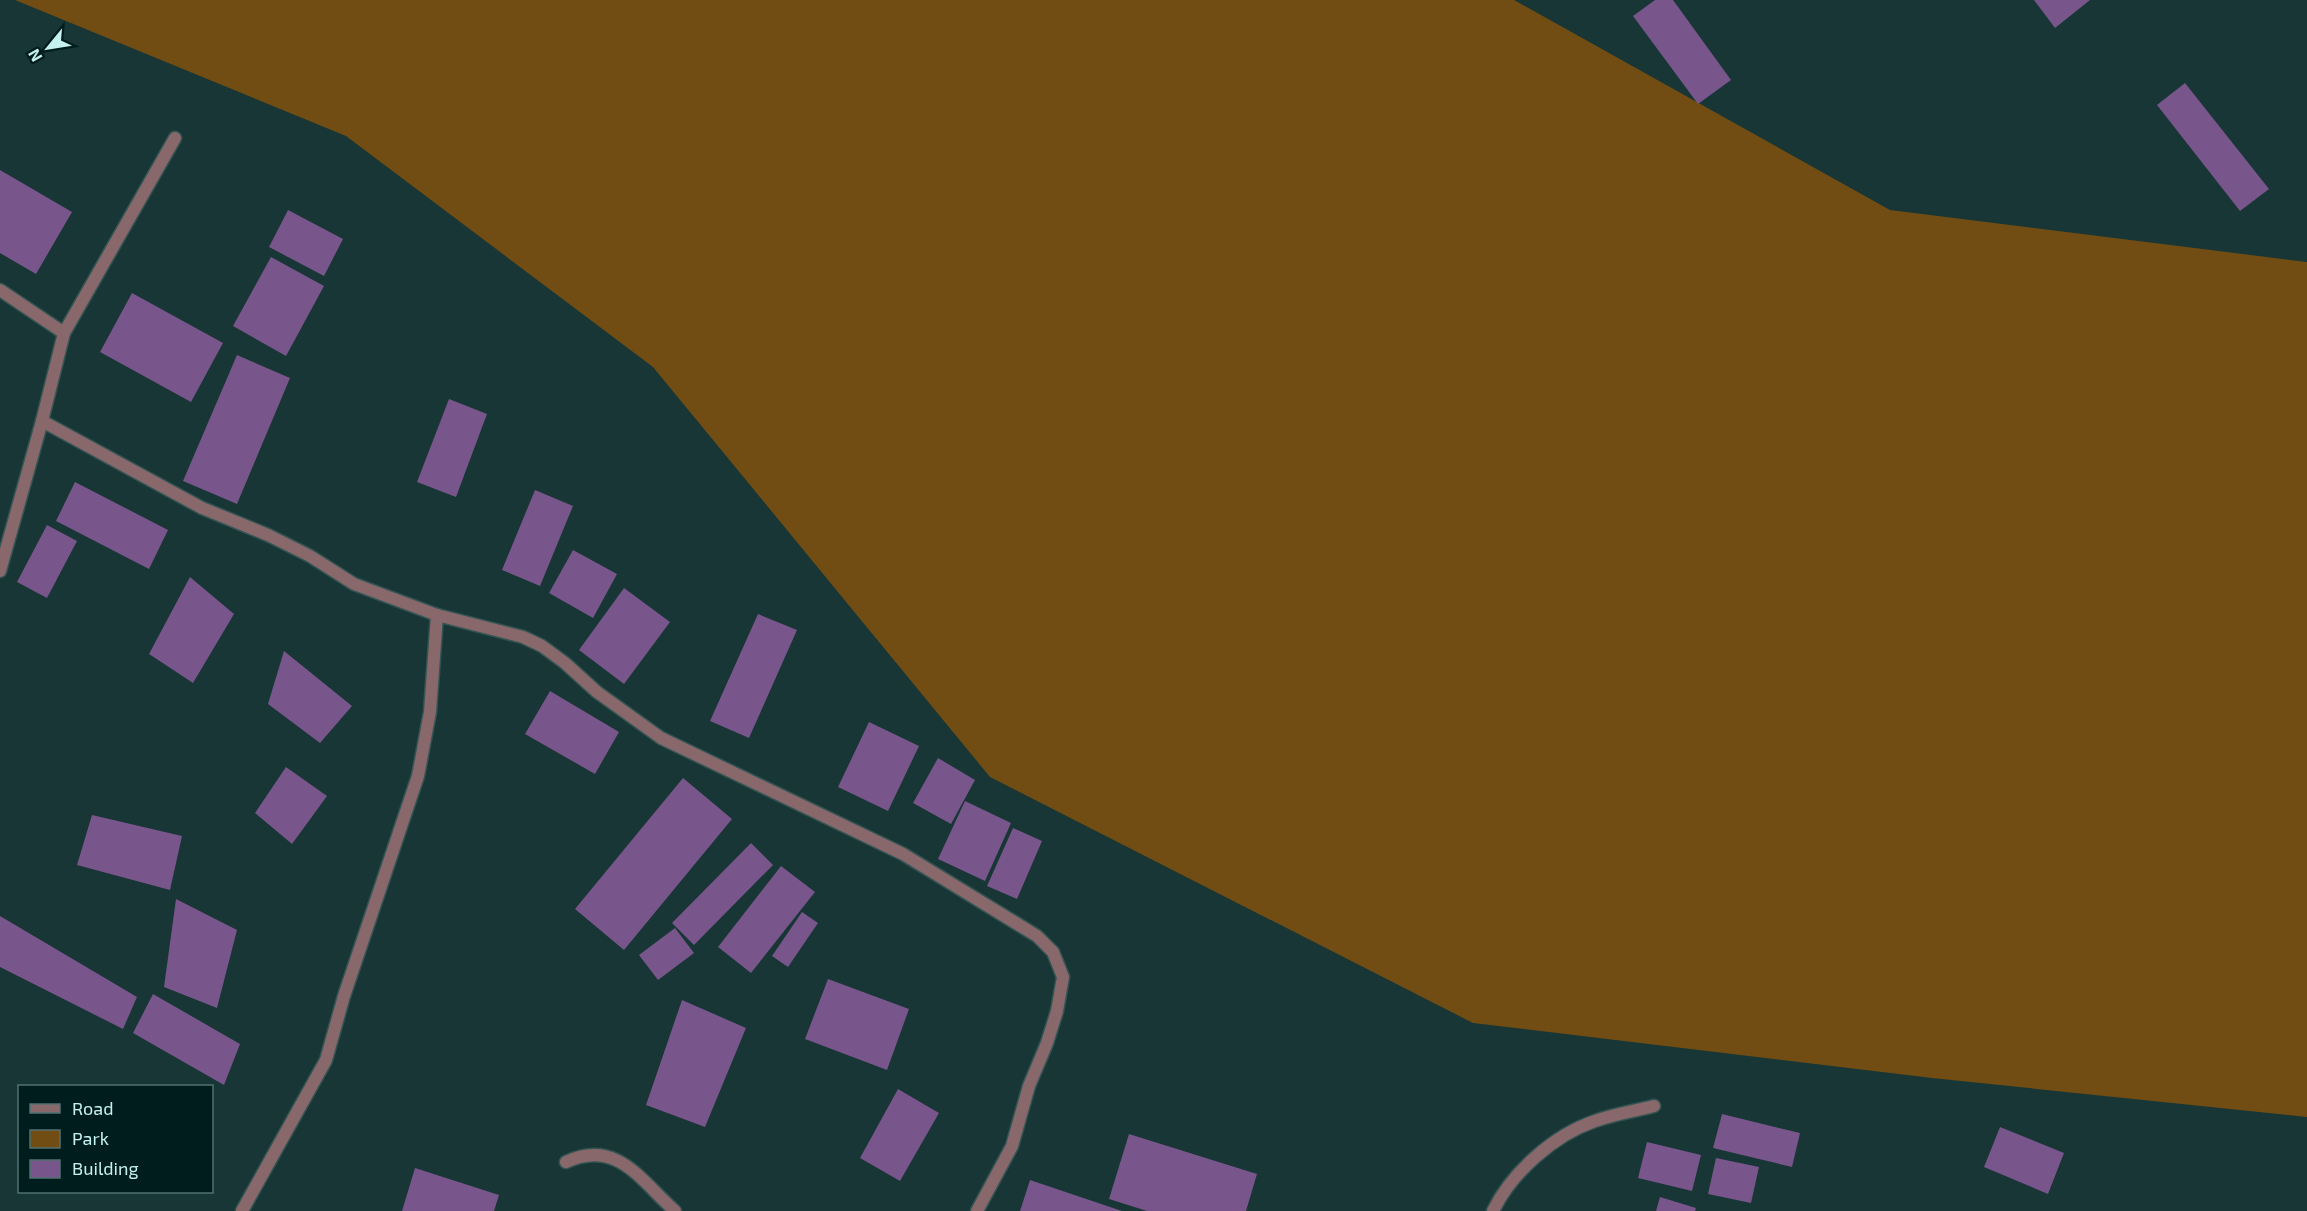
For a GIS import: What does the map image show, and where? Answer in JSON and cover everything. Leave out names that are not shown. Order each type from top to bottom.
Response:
[{"type":"street","points":[[0,571],[64,333],[175,138]]},
{"type":"street","points":[[0,290],[64,333]]},
{"type":"street","points":[[42,421],[202,508],[268,535],[310,556],[354,584],[437,615],[523,637],[542,646],[597,692],[661,738],[903,854],[1037,936],[1053,952],[1063,976],[1051,1032],[1029,1086],[1012,1146],[977,1211]]},
{"type":"street","points":[[242,1211],[326,1060],[418,776],[430,712],[437,615]]},
{"type":"street","points":[[1493,1211],[1499,1198],[1530,1162],[1568,1133],[1595,1121],[1654,1106]]},
{"type":"street","points":[[566,1162],[578,1156],[598,1154],[614,1157],[633,1170],[675,1211]]},
{"type":"green space","points":[[15,0],[1514,0],[1890,210],[2307,262],[2307,1117],[1932,1078],[1473,1023],[990,777],[653,367],[346,136]]},
{"type":"building","points":[[1655,0],[1673,0],[1731,80],[1698,104],[1633,16]]},
{"type":"building","points":[[2034,0],[2090,0],[2055,28]]},
{"type":"building","points":[[2185,83],[2269,189],[2240,211],[2157,105]]},
{"type":"building","points":[[0,170],[72,212],[36,274],[0,253]]},
{"type":"building","points":[[288,210],[343,239],[324,276],[269,247]]},
{"type":"building","points":[[271,257],[324,286],[286,356],[233,326]]},
{"type":"building","points":[[132,293],[223,343],[191,402],[100,352]]},
{"type":"building","points":[[237,355],[290,378],[237,504],[183,481]]},
{"type":"building","points":[[449,399],[487,414],[456,497],[417,482]]},
{"type":"building","points":[[75,482],[168,530],[149,569],[56,521]]},
{"type":"building","points":[[535,490],[573,506],[540,586],[502,570]]},
{"type":"building","points":[[47,525],[77,541],[47,598],[17,582]]},
{"type":"building","points":[[573,550],[617,574],[593,618],[549,593]]},
{"type":"building","points":[[190,577],[234,614],[193,683],[149,654]]},
{"type":"building","points":[[624,588],[670,622],[624,684],[579,650]]},
{"type":"building","points":[[758,614],[797,630],[749,738],[710,721]]},
{"type":"building","points":[[284,651],[352,706],[320,743],[268,704]]},
{"type":"building","points":[[550,691],[619,732],[595,774],[525,734]]},
{"type":"building","points":[[869,722],[919,746],[888,811],[838,787]]},
{"type":"building","points":[[938,758],[975,780],[951,824],[913,803]]},
{"type":"building","points":[[286,767],[327,796],[292,844],[255,813]]},
{"type":"building","points":[[683,778],[732,819],[624,950],[575,909]]},
{"type":"building","points":[[965,801],[1011,823],[985,881],[938,859]]},
{"type":"building","points":[[92,815],[182,836],[170,890],[77,865]]},
{"type":"building","points":[[1013,828],[1042,841],[1017,899],[987,886]]},
{"type":"building","points":[[751,843],[773,865],[694,945],[672,923]]},
{"type":"building","points":[[781,866],[815,892],[751,973],[718,947]]},
{"type":"building","points":[[176,899],[237,930],[217,1008],[164,987]]},
{"type":"building","points":[[802,912],[818,923],[788,967],[772,956]]},
{"type":"building","points":[[0,916],[137,997],[123,1029],[0,967]]},
{"type":"building","points":[[675,928],[694,953],[658,980],[639,955]]},
{"type":"building","points":[[828,979],[909,1009],[887,1070],[805,1039]]},
{"type":"building","points":[[153,994],[240,1044],[224,1085],[133,1033]]},
{"type":"building","points":[[682,1000],[746,1028],[705,1127],[646,1105]]},
{"type":"building","points":[[898,1089],[939,1113],[900,1181],[860,1158]]},
{"type":"building","points":[[1722,1114],[1800,1133],[1792,1167],[1713,1148]]},
{"type":"building","points":[[2000,1127],[2064,1153],[2048,1194],[1984,1167]]},
{"type":"building","points":[[1129,1134],[1257,1174],[1246,1211],[1147,1211],[1109,1199]]},
{"type":"building","points":[[1647,1142],[1701,1155],[1692,1191],[1638,1178]]},
{"type":"building","points":[[1716,1158],[1759,1167],[1751,1203],[1708,1194]]},
{"type":"building","points":[[415,1168],[499,1195],[494,1211],[402,1211]]},
{"type":"building","points":[[1030,1180],[1122,1211],[1020,1211]]},
{"type":"building","points":[[1660,1197],[1696,1208],[1695,1211],[1656,1211]]}]
